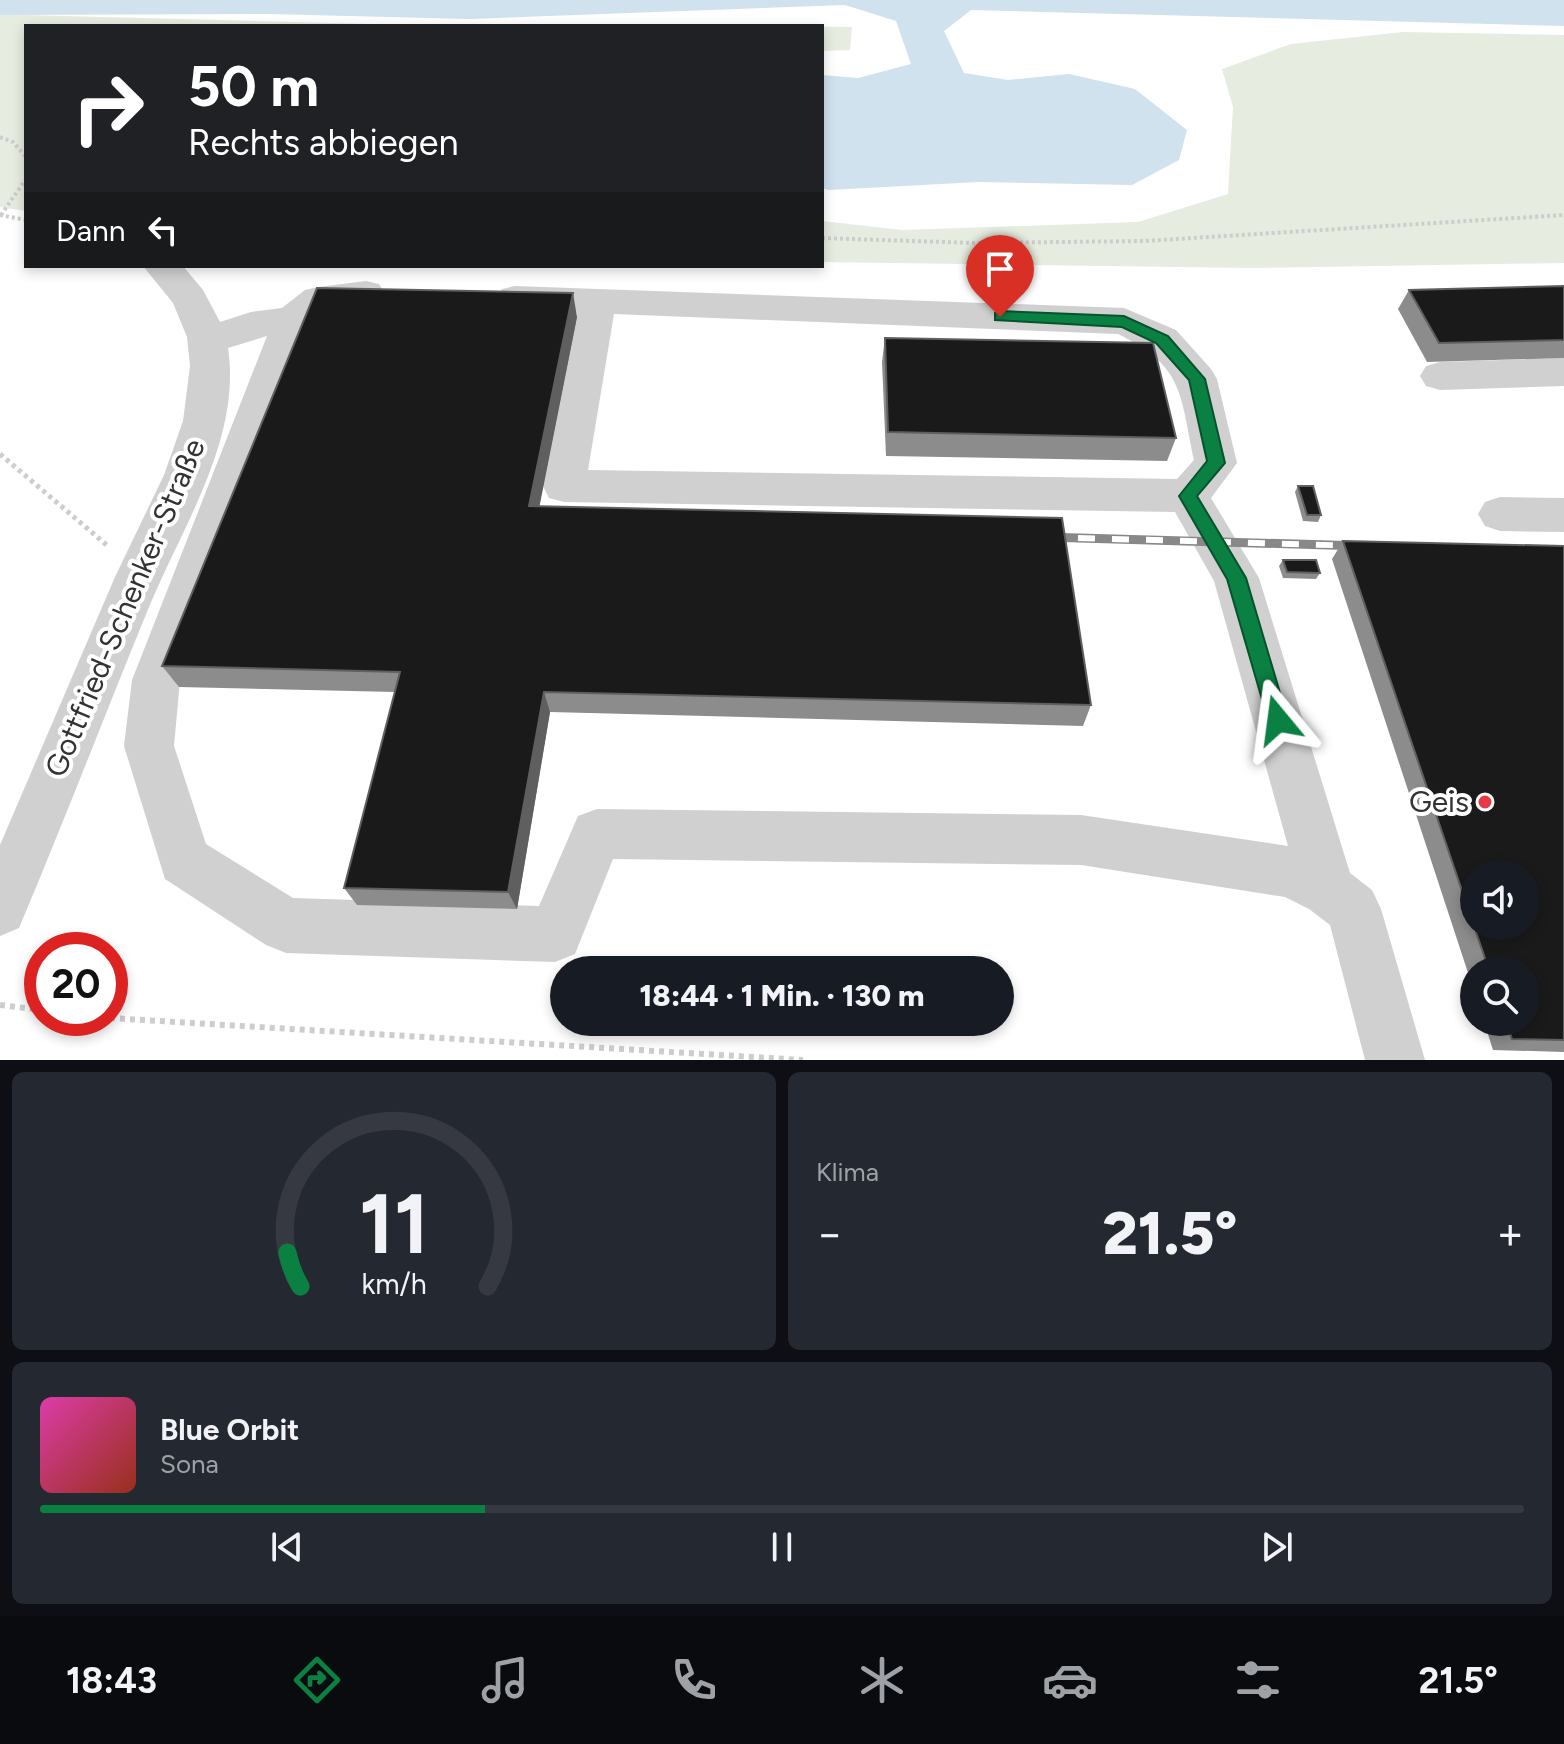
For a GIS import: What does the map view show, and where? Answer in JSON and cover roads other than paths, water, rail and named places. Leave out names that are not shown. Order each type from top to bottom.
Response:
[{"type":"street","name":"Gottfried-Schenker-Straße","points":[[0,909],[140,574],[194,455],[209,393],[208,341],[188,293],[163,268]]},
{"type":"street","points":[[208,341],[251,325],[292,319],[318,299],[369,293],[414,294]]},
{"type":"street","points":[[475,296],[1124,321],[1162,339],[1197,379],[1216,463],[1188,496]]},
{"type":"street","points":[[598,301],[564,486],[1188,496]]},
{"type":"street","points":[[292,319],[156,680],[149,746],[184,861],[286,925],[555,934],[597,834],[1081,840],[1289,872],[1328,890],[1353,909],[1395,1060]]},
{"type":"street","points":[[1440,376],[1564,372]]},
{"type":"street","points":[[1188,496],[1236,578],[1328,890]]},
{"type":"street","points":[[1500,514],[1564,515]]},
{"type":"water","points":[[0,0],[1564,0],[1564,26],[971,10],[944,31],[964,73],[1008,80],[1069,74],[1135,89],[1187,130],[1179,160],[1132,185],[978,182],[829,190],[824,189],[824,75],[858,78],[911,64],[896,21],[845,5],[470,19],[269,14],[0,15]]},
{"type":"railway","points":[[1044,537],[1364,546]]},
{"type":"place","name":"Geis","points":[[1485,802]]}]
